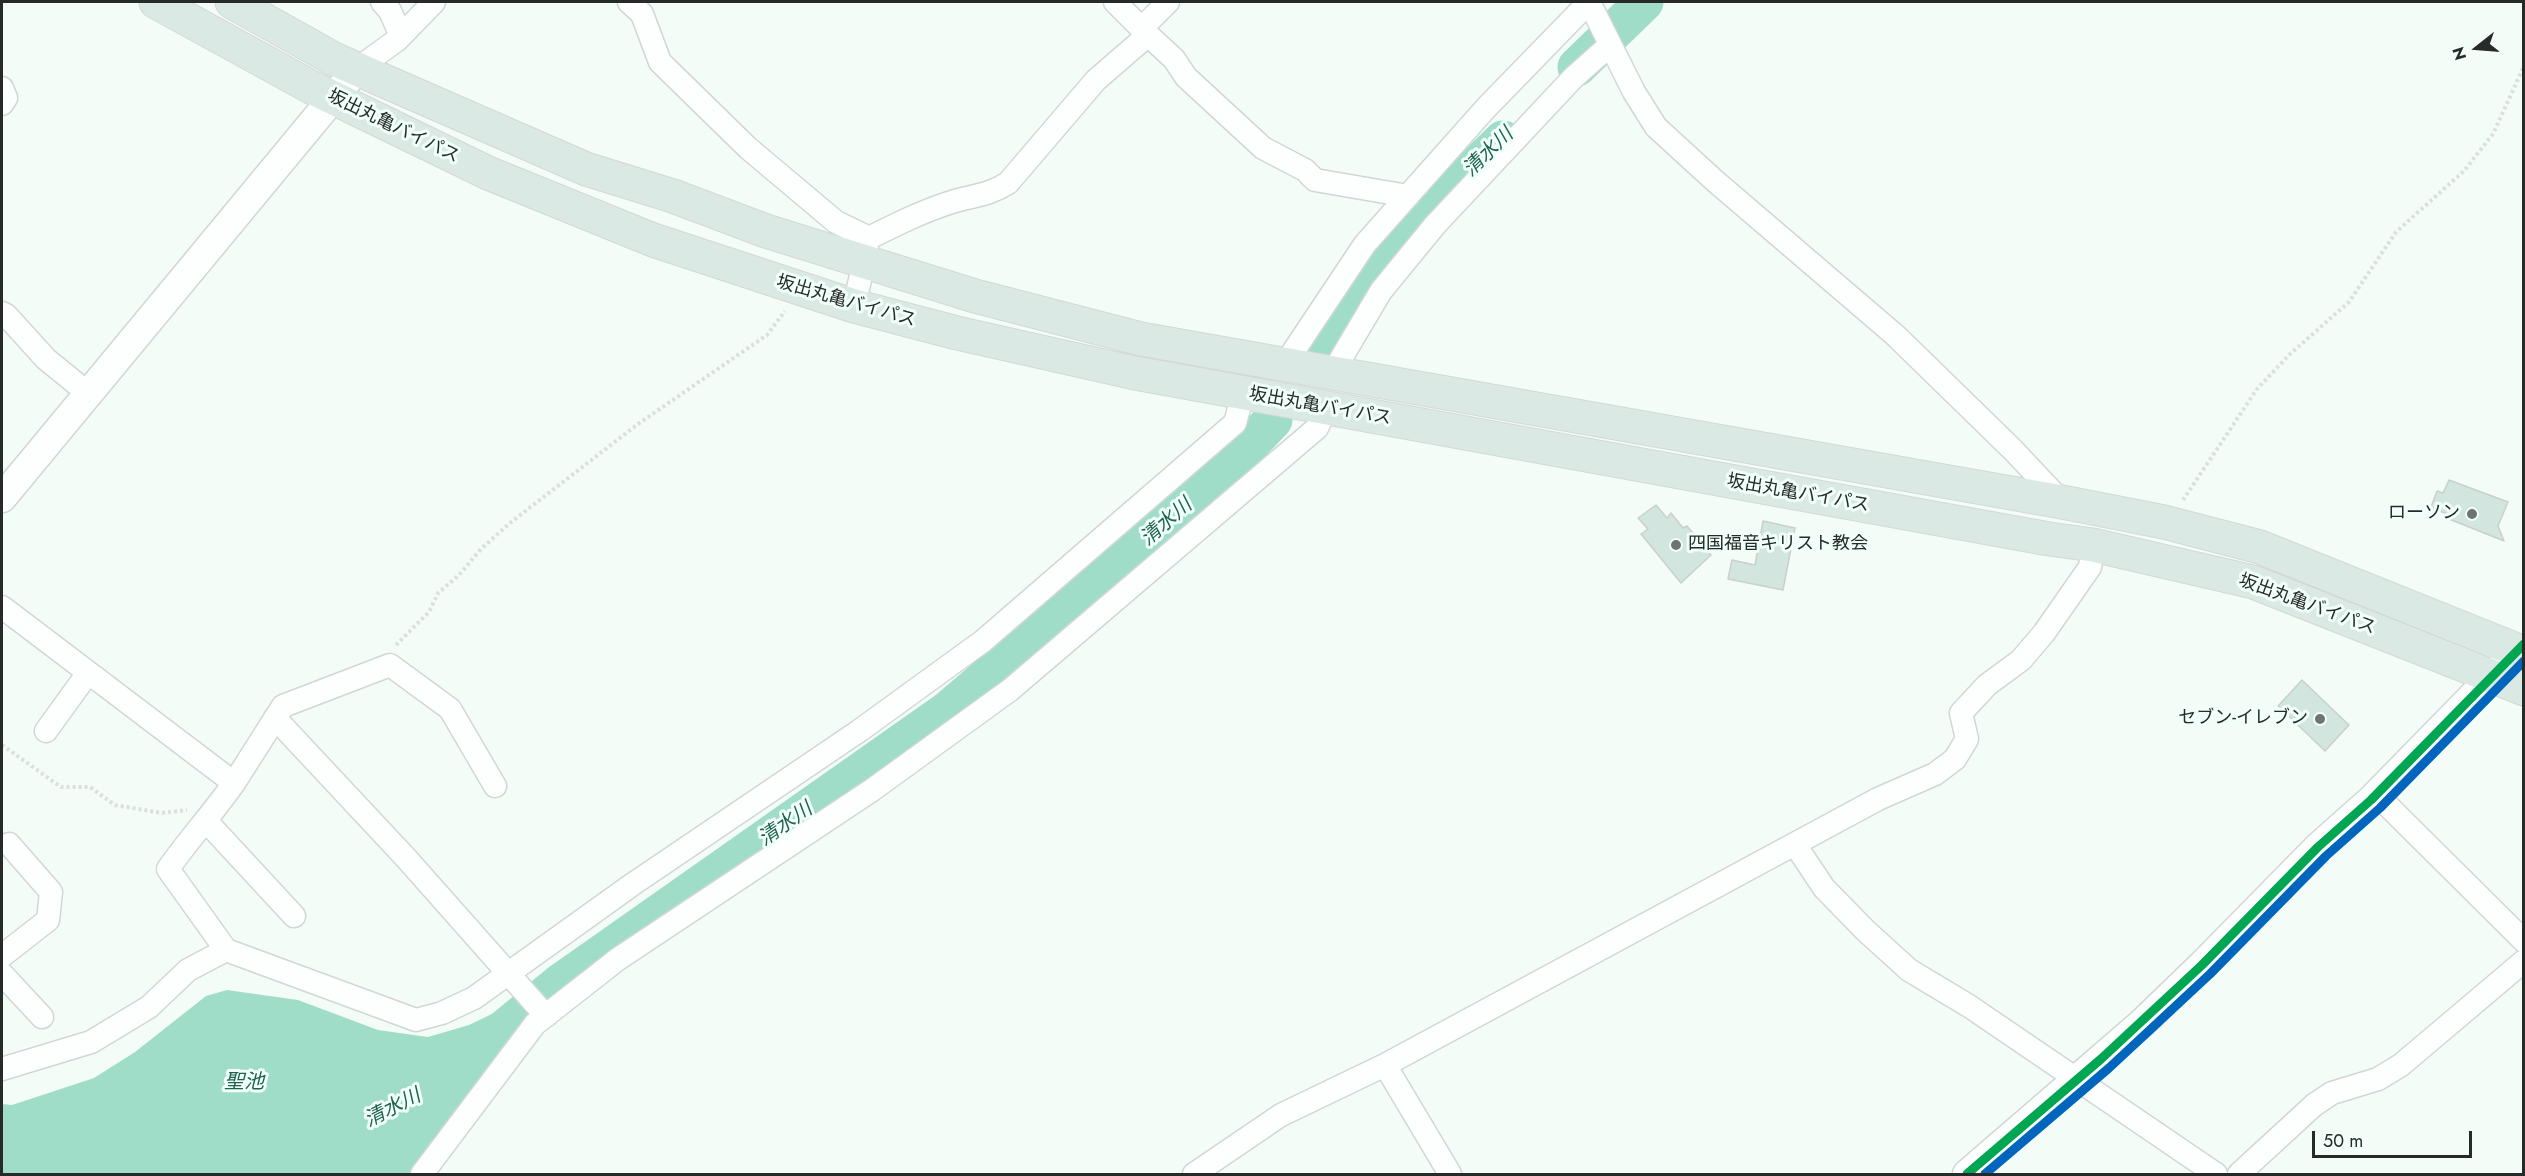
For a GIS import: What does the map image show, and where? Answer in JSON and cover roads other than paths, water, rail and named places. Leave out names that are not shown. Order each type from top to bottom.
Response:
[{"type":"highway","name":"坂出丸亀バイパス","points":[[156,2],[332,98],[488,173],[653,240],[854,306],[979,338],[1135,373],[1244,394],[1327,407],[1910,514],[2093,544],[2253,582],[2523,689]]},
{"type":"highway","name":"坂出丸亀バイパス","points":[[232,2],[334,59],[586,169],[674,196],[766,231],[866,250],[975,296],[1141,339],[2062,502],[2168,523],[2260,547],[2522,649]]},
{"type":"street","points":[[382,2],[390,11],[401,36]]},
{"type":"street","points":[[2,498],[357,69],[401,36],[434,2]]},
{"type":"street","points":[[629,2],[642,14],[660,62],[748,147],[866,250]]},
{"type":"street","points":[[1115,2],[1174,59],[1186,77],[1263,148],[1305,170],[1315,180],[1408,196]]},
{"type":"street","points":[[854,306],[866,250],[914,215],[956,200],[992,193],[1008,183],[1096,80],[1144,32],[1168,2]]},
{"type":"street","points":[[1285,364],[1365,244],[1486,108],[1589,2],[1634,92],[1656,127],[1715,181],[1895,335],[2013,450],[2062,502]]},
{"type":"street","points":[[1333,372],[1381,291],[1435,225],[1573,78],[1610,45]]},
{"type":"street","points":[[2,88],[6,98],[2,104]]},
{"type":"street","points":[[2,313],[46,359],[89,394]]},
{"type":"street","points":[[495,786],[450,708],[390,665],[283,706],[207,822],[195,833],[168,869],[226,950],[416,1020],[442,1013],[474,998],[633,884],[859,731],[983,641],[1235,423],[1244,394]]},
{"type":"street","points":[[422,1174],[529,1032],[546,1016],[618,959],[872,790],[1010,690],[1317,428],[1327,407]]},
{"type":"street","points":[[1194,1174],[1281,1115],[1385,1065],[1878,800],[1935,774],[1955,759],[1967,739],[1961,713],[1987,685],[2021,660],[2044,633],[2090,567],[2093,544]]},
{"type":"street","points":[[2,607],[234,783]]},
{"type":"street","points":[[1967,1174],[2077,1081],[2194,974],[2318,848],[2376,794],[2522,649]]},
{"type":"street","points":[[46,731],[88,673]]},
{"type":"street","points":[[275,718],[406,858],[546,1016]]},
{"type":"street","points":[[2376,794],[2523,941]]},
{"type":"street","points":[[207,822],[294,916]]},
{"type":"street","points":[[2,956],[48,920],[51,892],[9,844]]},
{"type":"street","points":[[1796,846],[1824,888],[1909,970],[1969,1006],[2216,1174]]},
{"type":"street","points":[[2,1069],[91,1042],[149,1007],[188,970],[226,950]]},
{"type":"street","points":[[2239,1174],[2314,1105],[2332,1093],[2378,1079],[2401,1065],[2523,961]]},
{"type":"street","points":[[2,974],[42,1017]]},
{"type":"street","points":[[1385,1065],[1450,1174]]},
{"type":"water","name":"聖池","points":[[227,990],[298,1000],[378,1030],[428,1037],[469,1025],[498,1011],[522,1035],[492,1067],[409,1174],[2,1174],[2,1104],[12,1105],[94,1078],[135,1052],[206,996]]},
{"type":"waterway","name":"清水川","points":[[1577,67],[1644,2]]},
{"type":"waterway","name":"清水川","points":[[1327,344],[1401,239],[1503,140]]},
{"type":"waterway","name":"清水川","points":[[470,1057],[559,984],[947,711],[1208,488],[1273,420]]},
{"type":"place","name":"ローソン","points":[[2472,514]]},
{"type":"place","name":"四国福音キリスト教会","points":[[1676,545]]},
{"type":"place","name":"セブン-イレブン","points":[[2320,719]]}]
